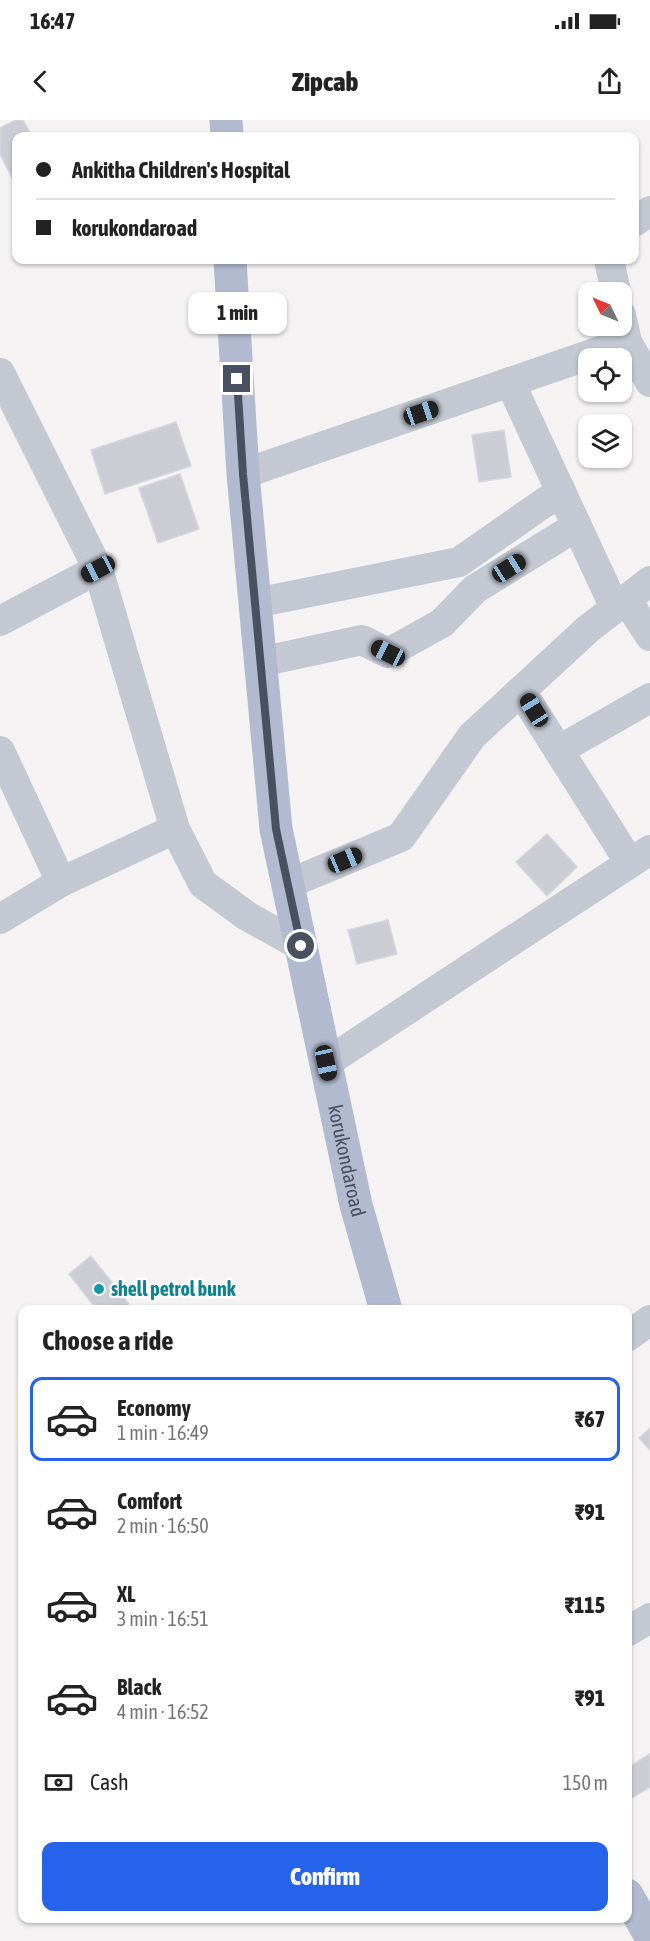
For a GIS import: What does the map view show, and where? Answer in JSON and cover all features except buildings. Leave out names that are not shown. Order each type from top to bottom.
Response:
[{"type":"main road","name":"korukondaroad","points":[[230,264],[243,474],[276,829],[356,1205],[385,1305]]},
{"type":"main road","points":[[632,1904],[650,1935]]},
{"type":"street","points":[[610,264],[614,282]]},
{"type":"street","points":[[243,474],[510,382],[607,336]]},
{"type":"street","points":[[628,336],[650,382]]},
{"type":"street","points":[[0,373],[98,569],[175,830],[203,884],[247,916],[301,946]]},
{"type":"street","points":[[510,382],[577,526],[621,604],[650,636]]},
{"type":"street","points":[[255,603],[459,562],[561,491]]},
{"type":"street","points":[[260,662],[362,640],[388,653],[442,623],[475,589],[577,526]]},
{"type":"street","points":[[0,621],[98,569]]},
{"type":"street","points":[[288,884],[401,837],[472,736],[588,629],[650,581]]},
{"type":"street","points":[[326,1063],[640,856],[559,750],[522,690]]},
{"type":"street","points":[[559,750],[650,698]]},
{"type":"street","points":[[0,751],[61,882]]},
{"type":"street","points":[[0,919],[61,882],[175,830]]},
{"type":"street","points":[[632,1333],[650,1320]]},
{"type":"street","points":[[632,1629],[650,1618]]},
{"type":"place","name":"shell petrol bunk","points":[[99,1289]]},
{"type":"route","points":[[237,379],[243,474],[276,829],[301,946]]}]
